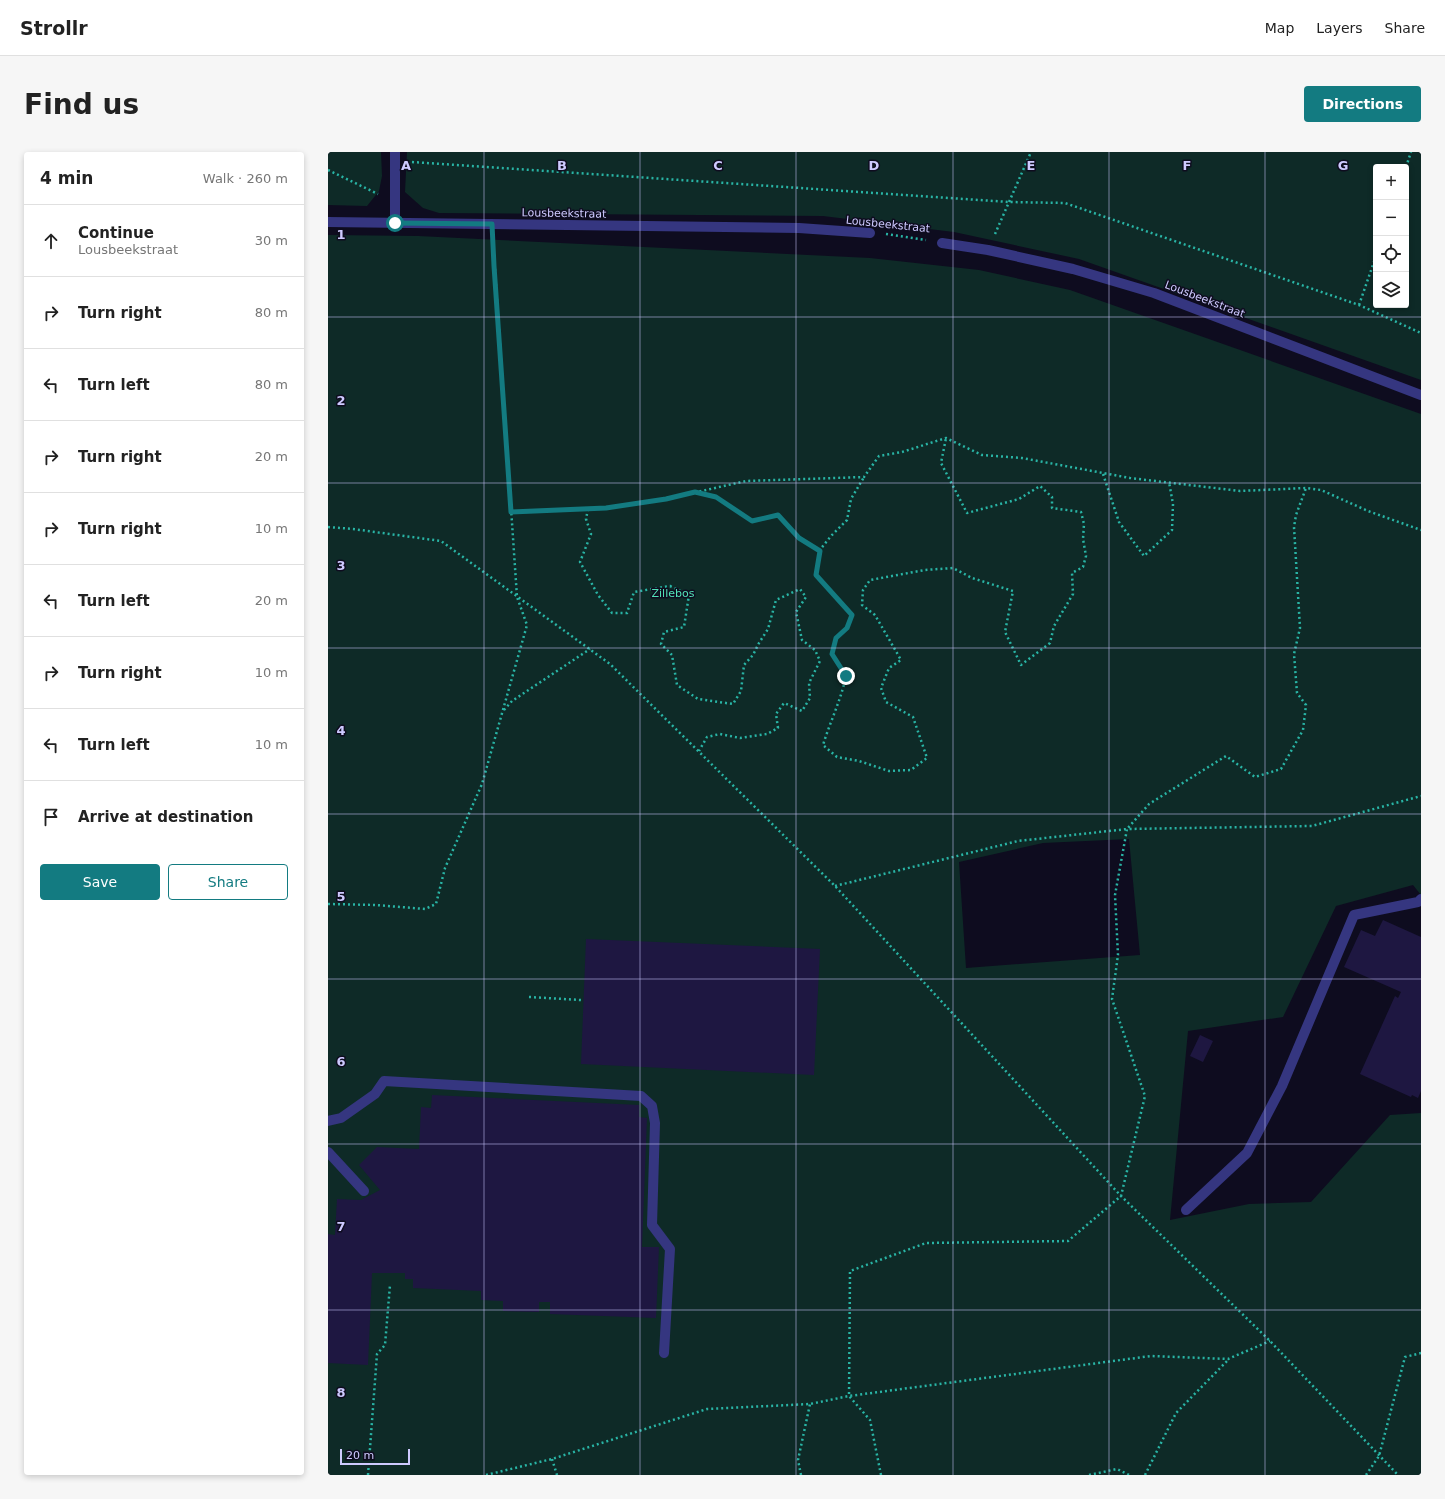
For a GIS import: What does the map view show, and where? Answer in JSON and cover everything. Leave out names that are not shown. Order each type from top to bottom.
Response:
[{"type":"street","points":[[395,156],[395,223]]},
{"type":"street","name":"Lousbeekstraat","points":[[328,222],[799,228],[870,233]]},
{"type":"street","name":"Lousbeekstraat","points":[[942,243],[988,250],[1073,269],[1154,292],[1421,395]]},
{"type":"street","points":[[1186,1210],[1247,1153],[1282,1086],[1354,915],[1420,903]]},
{"type":"street","points":[[328,1121],[341,1118],[375,1094],[384,1081],[641,1096],[652,1106],[655,1124],[652,1225],[670,1249],[664,1353]]},
{"type":"street","points":[[328,1152],[364,1191]]},
{"type":"path","points":[[995,235],[1031,152]]},
{"type":"path","points":[[1407,164],[1411,152]]},
{"type":"path","points":[[395,156],[1009,202],[1065,203],[1359,305],[1421,333]]},
{"type":"path","points":[[328,170],[381,195]]},
{"type":"path","points":[[328,904],[376,905],[425,909],[436,904],[444,868],[482,784],[527,625],[517,597],[492,224]]},
{"type":"path","name":"Lousbeekstraat","points":[[870,233],[908,236],[942,243]]},
{"type":"path","points":[[1359,305],[1373,265]]},
{"type":"path","points":[[946,438],[941,463],[968,513],[1019,498],[1040,486],[1052,497],[1052,508],[1081,512],[1084,524],[1086,556],[1083,567],[1072,573],[1074,594],[1054,626],[1050,643],[1021,666],[1005,632],[1013,591],[972,578],[953,568],[925,570],[870,580],[863,590],[862,605],[875,615],[901,660],[889,668],[881,688],[886,702],[913,717],[927,758],[911,770],[889,771],[859,761],[837,757],[823,745],[828,728],[843,692],[846,676],[832,654],[836,638],[847,628],[852,615],[816,575],[820,551],[831,536],[847,520],[851,499],[864,476],[879,456],[902,452],[946,438],[982,455],[1022,458],[1130,478],[1240,491],[1306,488],[1321,490],[1368,511],[1421,530]]},
{"type":"path","points":[[1103,474],[1119,522],[1144,556],[1172,530],[1173,504],[1169,482]]},
{"type":"path","points":[[511,512],[606,508],[666,499],[746,481],[864,476]]},
{"type":"path","points":[[881,1475],[870,1420],[849,1396],[850,1271],[926,1244],[1068,1241],[1121,1196],[1145,1096],[1112,999],[1118,955],[1115,894],[1127,829],[1149,804],[1226,756],[1255,777],[1281,769],[1303,730],[1306,705],[1297,693],[1294,654],[1300,628],[1294,527],[1296,515],[1306,488]]},
{"type":"path","points":[[695,492],[716,497],[752,521],[778,515],[799,538],[820,551]]},
{"type":"path","points":[[588,509],[586,519],[591,534],[580,562],[598,595],[612,613],[627,613],[634,592],[670,586],[689,595],[684,627],[664,632],[661,644],[672,655],[677,684],[698,699],[733,704],[741,691],[744,665],[753,655],[768,629],[776,600],[800,589],[806,597],[796,612],[802,640],[815,650],[820,661],[809,683],[810,698],[802,711],[784,703],[776,714],[778,728],[767,734],[740,738],[720,734],[707,738],[699,752]]},
{"type":"path","points":[[328,527],[442,541],[610,664],[835,886],[1121,1196],[1270,1341],[1398,1475]]},
{"type":"path","points":[[502,712],[512,701],[590,649]]},
{"type":"path","points":[[835,886],[1018,841],[1127,829],[1312,826],[1421,796]]},
{"type":"path","points":[[529,997],[581,1000]]},
{"type":"path","points":[[368,1475],[377,1354],[385,1345],[390,1285]]},
{"type":"path","points":[[1145,1475],[1176,1413],[1228,1359],[1270,1341]]},
{"type":"path","points":[[1366,1475],[1379,1456],[1405,1357],[1421,1353]]},
{"type":"path","points":[[486,1475],[552,1459],[707,1409],[810,1404],[849,1396],[1151,1356],[1228,1359]]},
{"type":"path","points":[[801,1475],[798,1460],[810,1404]]},
{"type":"path","points":[[552,1459],[557,1475]]},
{"type":"path","points":[[1089,1475],[1118,1468],[1129,1475]]},
{"type":"green space","points":[[328,152],[381,152],[382,176],[379,191],[367,206],[328,205]]},
{"type":"green space","points":[[407,152],[1421,152],[1421,380],[1079,259],[954,232],[823,216],[439,213],[423,208],[405,192]]},
{"type":"green space","name":"Zillebos","points":[[328,235],[418,236],[870,258],[979,270],[1070,290],[1421,414],[1421,895],[1413,885],[1336,906],[1283,1017],[1188,1031],[1170,1220],[1249,1204],[1311,1202],[1390,1115],[1421,1113],[1421,1475],[328,1475]],"holes":[[[1129,839],[1140,955],[966,968],[959,862],[1043,843]]]},
{"type":"building","points":[[1383,920],[1421,937],[1421,1091],[1418,1098],[1412,1095],[1411,1097],[1360,1074],[1395,996],[1398,998],[1401,992],[1344,967],[1361,930],[1375,936]]},
{"type":"building","points":[[586,939],[820,949],[814,1075],[581,1064]]},
{"type":"building","points":[[1200,1035],[1213,1041],[1203,1062],[1190,1056]]},
{"type":"building","points":[[432,1095],[639,1105],[639,1117],[647,1118],[642,1247],[659,1247],[656,1318],[550,1314],[550,1302],[539,1302],[539,1312],[503,1311],[503,1301],[481,1300],[481,1291],[413,1288],[413,1279],[405,1279],[405,1273],[372,1273],[368,1365],[328,1363],[328,1234],[335,1235],[337,1199],[361,1200],[380,1190],[359,1165],[377,1147],[419,1149],[421,1107],[431,1108]]},
{"type":"route","points":[[395,223],[492,224],[511,512],[606,508],[666,499],[695,492],[716,497],[752,521],[778,515],[799,538],[820,551],[816,575],[852,615],[847,628],[836,638],[832,654],[846,676]]}]
